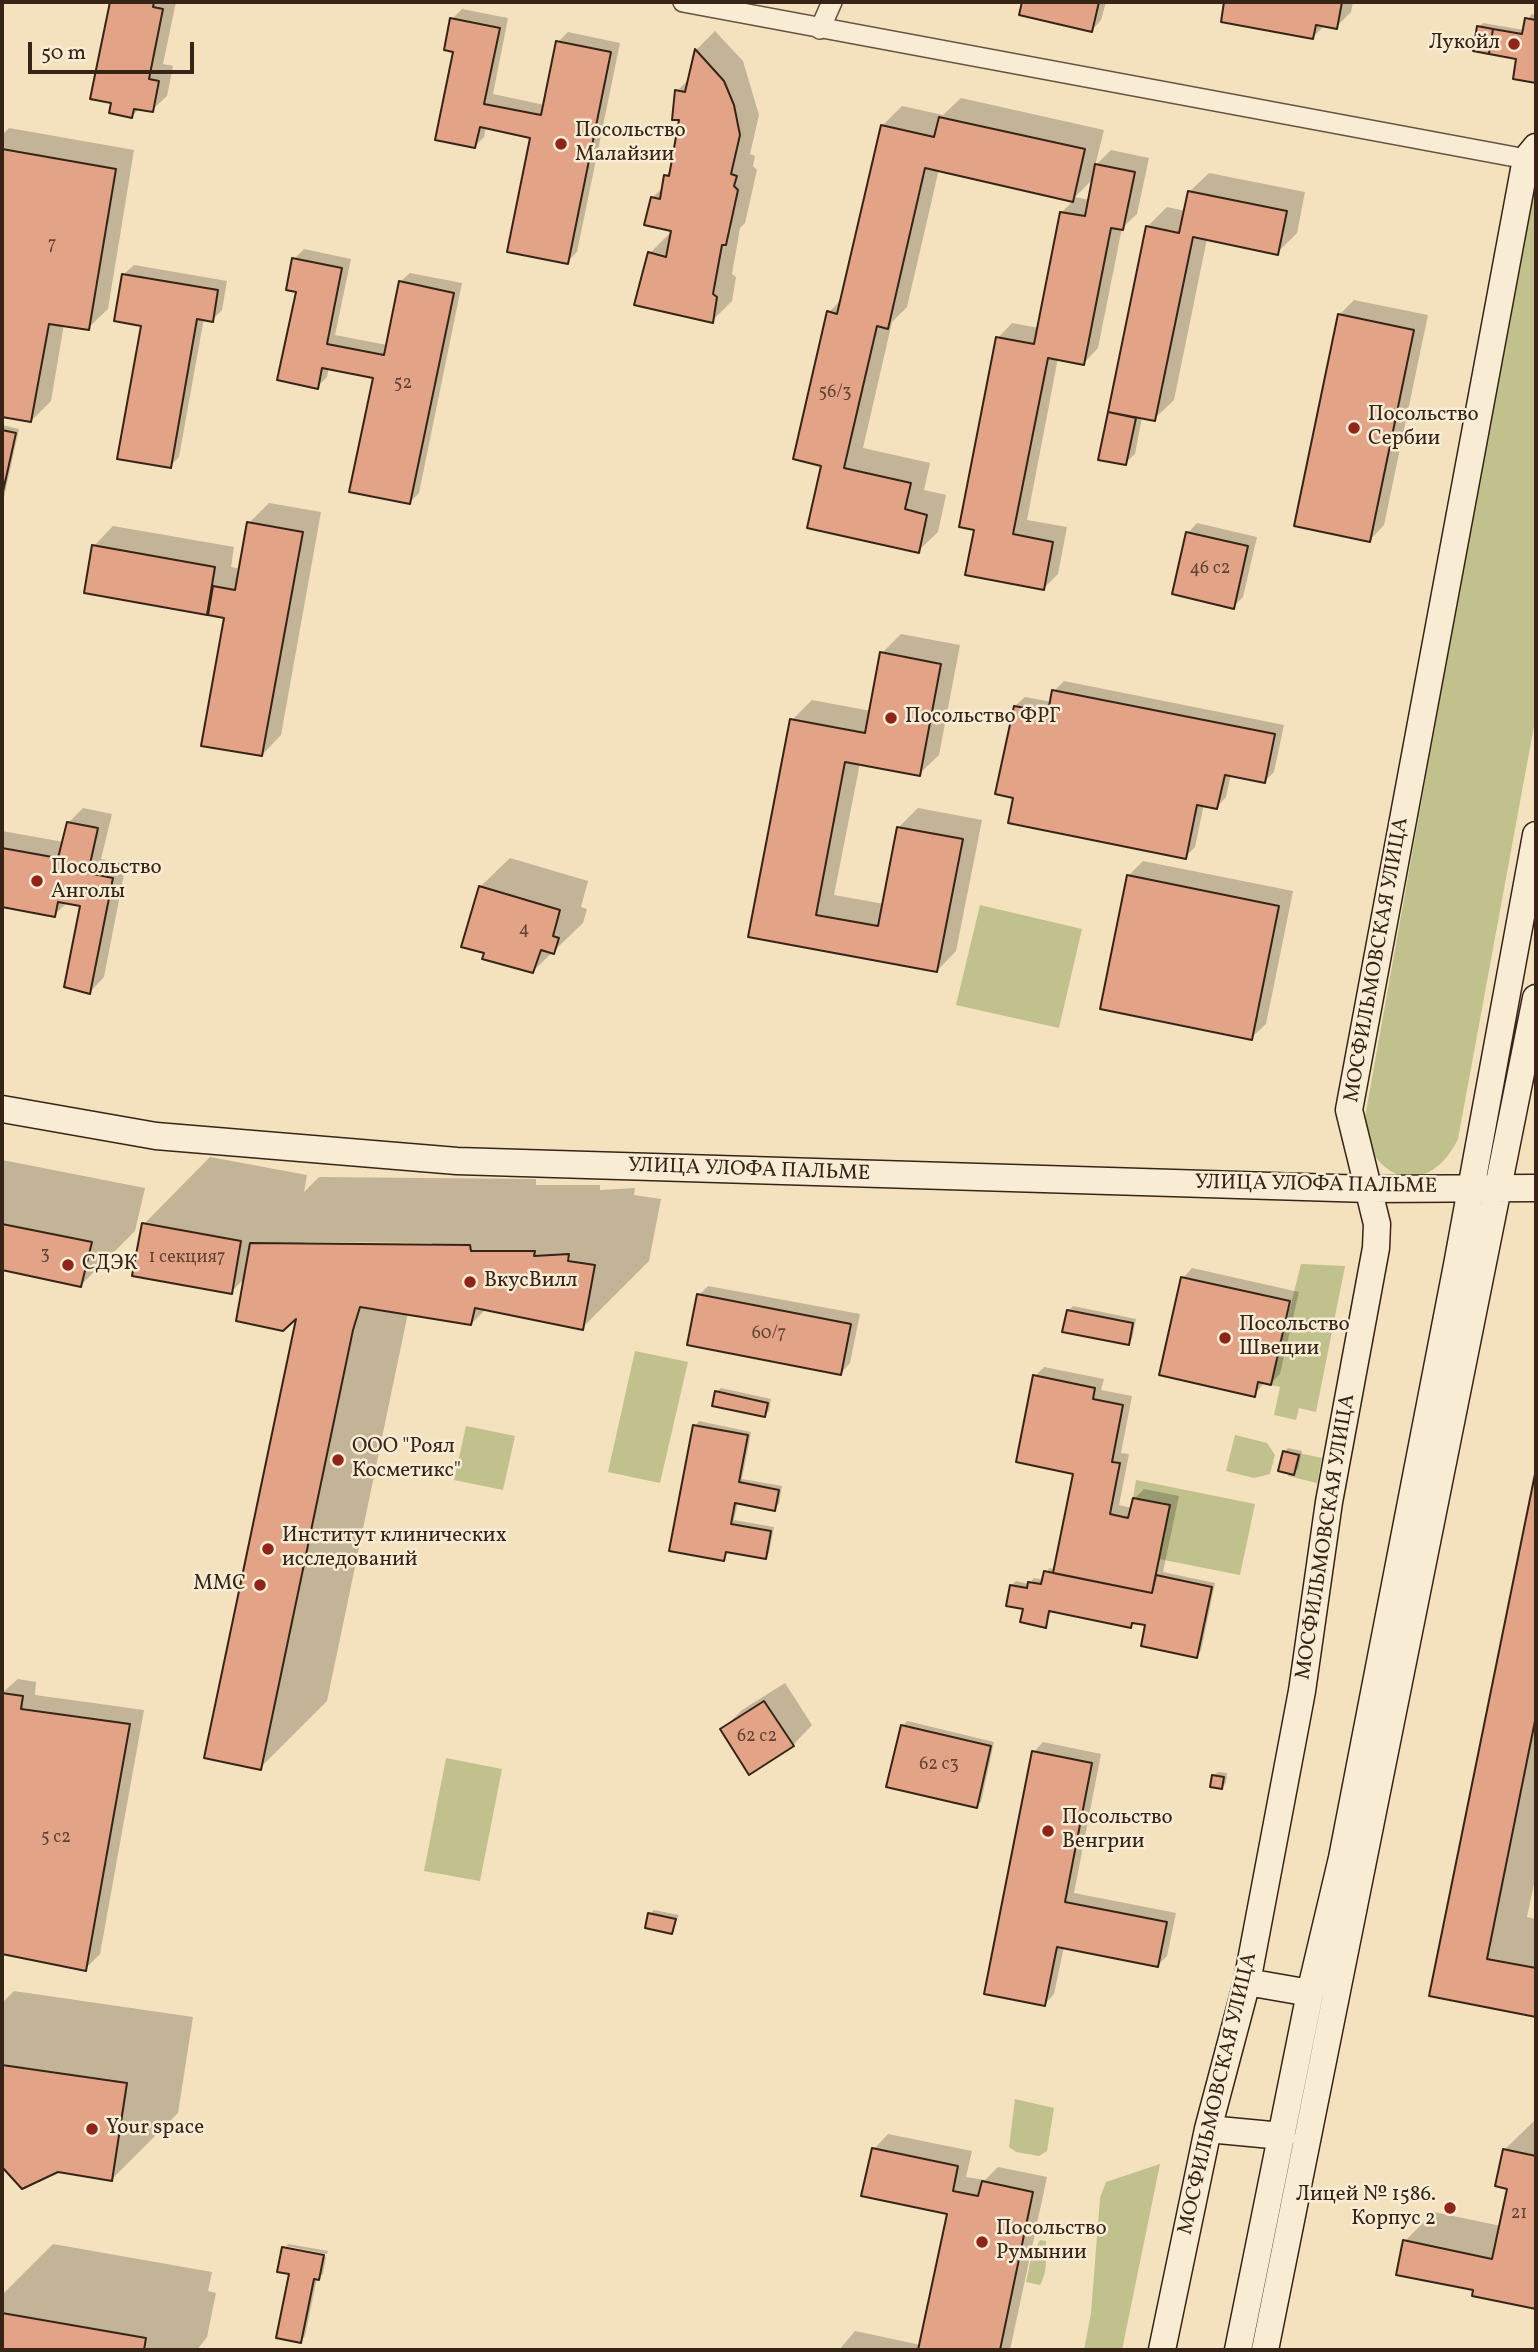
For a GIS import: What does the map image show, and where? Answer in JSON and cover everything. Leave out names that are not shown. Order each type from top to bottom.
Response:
[{"type":"street","points":[[683,2],[820,29],[1531,153]]},
{"type":"street","points":[[820,29],[832,2]]},
{"type":"street","name":"МОСФИЛЬМОВСКАЯ УЛИЦА","points":[[1162,2350],[1208,2129],[1247,1982],[1303,1691],[1329,1502],[1376,1248],[1377,1224],[1349,1110],[1531,153]]},
{"type":"street","points":[[1238,2350],[1310,1993],[1342,1858],[1536,835]]},
{"type":"street","points":[[1265,2350],[1536,998]]},
{"type":"street","points":[[2,1097],[40,1117]]},
{"type":"street","name":"УЛИЦА УЛОФА ПАЛЬМЕ","points":[[2,1109],[156,1136],[457,1161],[1369,1189],[1536,1188]]},
{"type":"street","points":[[1247,1982],[1310,1993]]},
{"type":"street","points":[[1208,2129],[1282,2136]]},
{"type":"green space","points":[[1536,162],[1536,715],[1458,1139],[1447,1157],[1434,1169],[1420,1175],[1406,1176],[1392,1172],[1380,1162],[1370,1148],[1363,1128]]},
{"type":"green space","points":[[980,905],[1082,929],[1059,1028],[956,1005]]},
{"type":"green space","points":[[1301,1264],[1345,1266],[1316,1412],[1299,1408],[1296,1420],[1274,1415],[1280,1387],[1271,1385]]},
{"type":"green space","points":[[635,1351],[688,1362],[660,1483],[608,1472]]},
{"type":"green space","points":[[466,1426],[515,1436],[503,1490],[454,1480]]},
{"type":"green space","points":[[1235,1435],[1267,1443],[1275,1455],[1270,1474],[1254,1478],[1226,1471]]},
{"type":"green space","points":[[1299,1453],[1322,1458],[1317,1483],[1288,1476],[1294,1474]]},
{"type":"green space","points":[[1136,1480],[1255,1504],[1240,1575],[1159,1559],[1170,1506],[1133,1498]]},
{"type":"green space","points":[[446,1758],[502,1769],[480,1881],[424,1871]]},
{"type":"green space","points":[[1015,2099],[1054,2108],[1047,2151],[1039,2156],[1016,2152],[1009,2147]]},
{"type":"green space","points":[[1160,2164],[1122,2350],[1084,2350],[1091,2313],[1100,2198],[1106,2182]]},
{"type":"green space","points":[[1040,2240],[1046,2241],[1046,2258],[1040,2285],[1026,2282],[1031,2258]]},
{"type":"building","points":[[110,2],[154,2],[153,7],[163,9],[149,79],[159,81],[153,112],[134,109],[132,118],[109,113],[111,103],[90,99]]},
{"type":"building","points":[[1022,2],[1099,2],[1092,32],[1019,15]]},
{"type":"building","points":[[1224,2],[1342,2],[1337,29],[1316,25],[1313,39],[1221,22]]},
{"type":"building","name":"Посольство Малайзии","points":[[450,18],[500,28],[484,104],[541,115],[556,41],[611,52],[568,264],[507,252],[530,138],[480,127],[475,148],[435,140],[453,52],[444,50]]},
{"type":"building","points":[[1525,18],[1536,20],[1536,83],[1513,79],[1516,59],[1489,54],[1493,29],[1522,34]]},
{"type":"building","points":[[1477,26],[1493,29],[1489,54],[1473,51]]},
{"type":"building","points":[[695,49],[724,81],[734,105],[740,135],[731,174],[737,176],[734,186],[738,190],[726,245],[722,245],[713,294],[717,297],[713,323],[634,305],[648,252],[666,257],[671,231],[644,225],[651,197],[660,199],[664,175],[669,176],[679,120],[672,120],[675,90],[685,92]]},
{"type":"building","points":[[939,117],[1085,149],[1073,202],[925,168],[888,329],[877,326],[844,468],[911,483],[905,509],[927,515],[919,553],[807,528],[821,466],[793,459],[827,311],[837,314],[881,125],[934,137]]},
{"type":"building","points":[[2,149],[116,169],[89,330],[49,324],[31,422],[2,417]]},
{"type":"building","points":[[1095,164],[1135,172],[1123,230],[1111,228],[1084,365],[1048,358],[1013,534],[1053,542],[1044,590],[965,575],[974,530],[959,527],[996,337],[1034,344],[1060,212],[1085,216]]},
{"type":"building","points":[[1188,191],[1287,211],[1278,255],[1193,237],[1155,421],[1108,412],[1146,226],[1179,233]]},
{"type":"building","points":[[292,258],[342,268],[327,344],[384,355],[399,281],[454,293],[410,504],[349,492],[373,378],[322,368],[318,389],[277,380],[296,292],[286,290]]},
{"type":"building","points":[[122,274],[218,290],[213,322],[197,319],[171,468],[117,459],[141,326],[114,321]]},
{"type":"building","name":"Посольство Сербии","points":[[1338,314],[1414,330],[1370,542],[1294,526]]},
{"type":"building","points":[[1108,412],[1136,418],[1126,465],[1098,460]]},
{"type":"building","points":[[2,430],[16,433],[2,496]]},
{"type":"building","points":[[247,522],[303,532],[262,756],[201,746],[224,618],[208,615],[213,586],[235,590]]},
{"type":"building","points":[[1186,532],[1248,546],[1234,609],[1172,594]]},
{"type":"building","points":[[92,545],[215,567],[207,615],[84,593]]},
{"type":"building","points":[[880,652],[941,664],[920,776],[845,762],[816,915],[878,926],[897,827],[963,839],[937,972],[748,937],[790,719],[865,733]]},
{"type":"building","points":[[1052,690],[1275,734],[1265,783],[1225,775],[1217,809],[1197,805],[1186,859],[1008,823],[1013,798],[995,794],[1014,706],[1048,712]]},
{"type":"building","points":[[67,822],[98,828],[88,873],[113,878],[90,994],[64,987],[80,906],[58,902],[55,917],[2,907],[2,848],[58,858]]},
{"type":"building","points":[[1127,875],[1279,906],[1252,1040],[1100,1009]]},
{"type":"building","points":[[479,886],[560,910],[553,936],[559,938],[554,954],[541,950],[533,973],[482,959],[484,953],[461,947]]},
{"type":"building","points":[[142,1223],[241,1241],[232,1294],[132,1276]]},
{"type":"building","points":[[2,1224],[92,1242],[81,1287],[2,1270]]},
{"type":"building","points":[[250,1243],[470,1245],[471,1251],[535,1251],[534,1256],[569,1254],[568,1261],[595,1265],[583,1330],[475,1308],[471,1325],[360,1307],[261,1770],[204,1758],[296,1319],[283,1331],[236,1321]]},
{"type":"building","name":"Посольство Швеции","points":[[1181,1277],[1290,1301],[1271,1385],[1258,1382],[1255,1397],[1159,1375]]},
{"type":"building","points":[[697,1294],[851,1324],[841,1375],[687,1345]]},
{"type":"building","points":[[1067,1310],[1133,1323],[1129,1345],[1062,1332]]},
{"type":"building","points":[[1033,1375],[1095,1388],[1093,1399],[1123,1405],[1112,1462],[1120,1463],[1110,1514],[1128,1518],[1133,1498],[1170,1505],[1152,1593],[1053,1573],[1073,1474],[1016,1462]]},
{"type":"building","points":[[715,1391],[768,1403],[765,1417],[712,1406]]},
{"type":"building","points":[[693,1425],[748,1435],[739,1482],[779,1490],[775,1511],[735,1503],[731,1524],[771,1531],[766,1559],[726,1552],[724,1561],[669,1551]]},
{"type":"building","points":[[1283,1451],[1299,1455],[1294,1475],[1278,1471]]},
{"type":"building","points":[[1536,1469],[1536,1716],[1487,1959],[1536,1968],[1536,2017],[1429,1996]]},
{"type":"building","points":[[1044,1571],[1152,1593],[1156,1575],[1212,1587],[1197,1658],[1141,1646],[1145,1625],[1132,1623],[1131,1628],[1049,1611],[1046,1628],[1020,1622],[1023,1609],[1006,1606],[1010,1585],[1027,1588],[1028,1582],[1041,1584]]},
{"type":"building","points":[[2,1693],[23,1696],[21,1709],[130,1724],[86,1971],[2,1954]]},
{"type":"building","points":[[764,1701],[794,1746],[749,1775],[720,1729]]},
{"type":"building","points":[[901,1725],[991,1746],[977,1808],[886,1787]]},
{"type":"building","name":"Посольство Венгрии","points":[[1032,1751],[1092,1763],[1065,1902],[1167,1922],[1158,1967],[1057,1947],[1045,2006],[984,1994]]},
{"type":"building","points":[[1212,1775],[1224,1777],[1222,1789],[1210,1787]]},
{"type":"building","points":[[648,1913],[676,1919],[672,1934],[645,1928]]},
{"type":"building","points":[[2,2065],[127,2083],[112,2181],[58,2172],[22,2189],[2,2167]]},
{"type":"building","name":"Посольство Румынии","points":[[872,2148],[958,2166],[953,2191],[978,2196],[982,2181],[1033,2192],[1000,2350],[918,2350],[947,2214],[861,2196]]},
{"type":"building","points":[[1503,2149],[1536,2156],[1536,2309],[1472,2296],[1473,2290],[1396,2275],[1403,2240],[1492,2259],[1507,2189],[1495,2186]]},
{"type":"building","points":[[282,2247],[324,2255],[319,2280],[314,2279],[301,2343],[276,2338],[289,2274],[277,2272]]},
{"type":"building","points":[[2,2313],[146,2338],[144,2350],[2,2350]]},
{"type":"place","name":"Лукойл","points":[[1514,44]]},
{"type":"place","name":"Посольство Малайзии","points":[[561,144]]},
{"type":"place","name":"Посольство Сербии","points":[[1354,428]]},
{"type":"place","name":"Посольство ФРГ","points":[[891,718]]},
{"type":"place","name":"Посольство Анголы","points":[[37,881]]},
{"type":"place","name":"СДЭК","points":[[68,1265]]},
{"type":"place","name":"ВкусВилл","points":[[470,1282]]},
{"type":"place","name":"Посольство Швеции","points":[[1225,1338]]},
{"type":"place","name":"ООО \"Роял Косметикс\"","points":[[338,1460]]},
{"type":"place","name":"Институт клинических исследований","points":[[268,1549]]},
{"type":"place","name":"ММС","points":[[260,1585]]},
{"type":"place","name":"Посольство Венгрии","points":[[1048,1831]]},
{"type":"place","name":"Your space","points":[[92,2129]]},
{"type":"place","name":"Лицей № 1586. Корпус 2","points":[[1450,2208]]},
{"type":"place","name":"Посольство Румынии","points":[[982,2242]]}]
